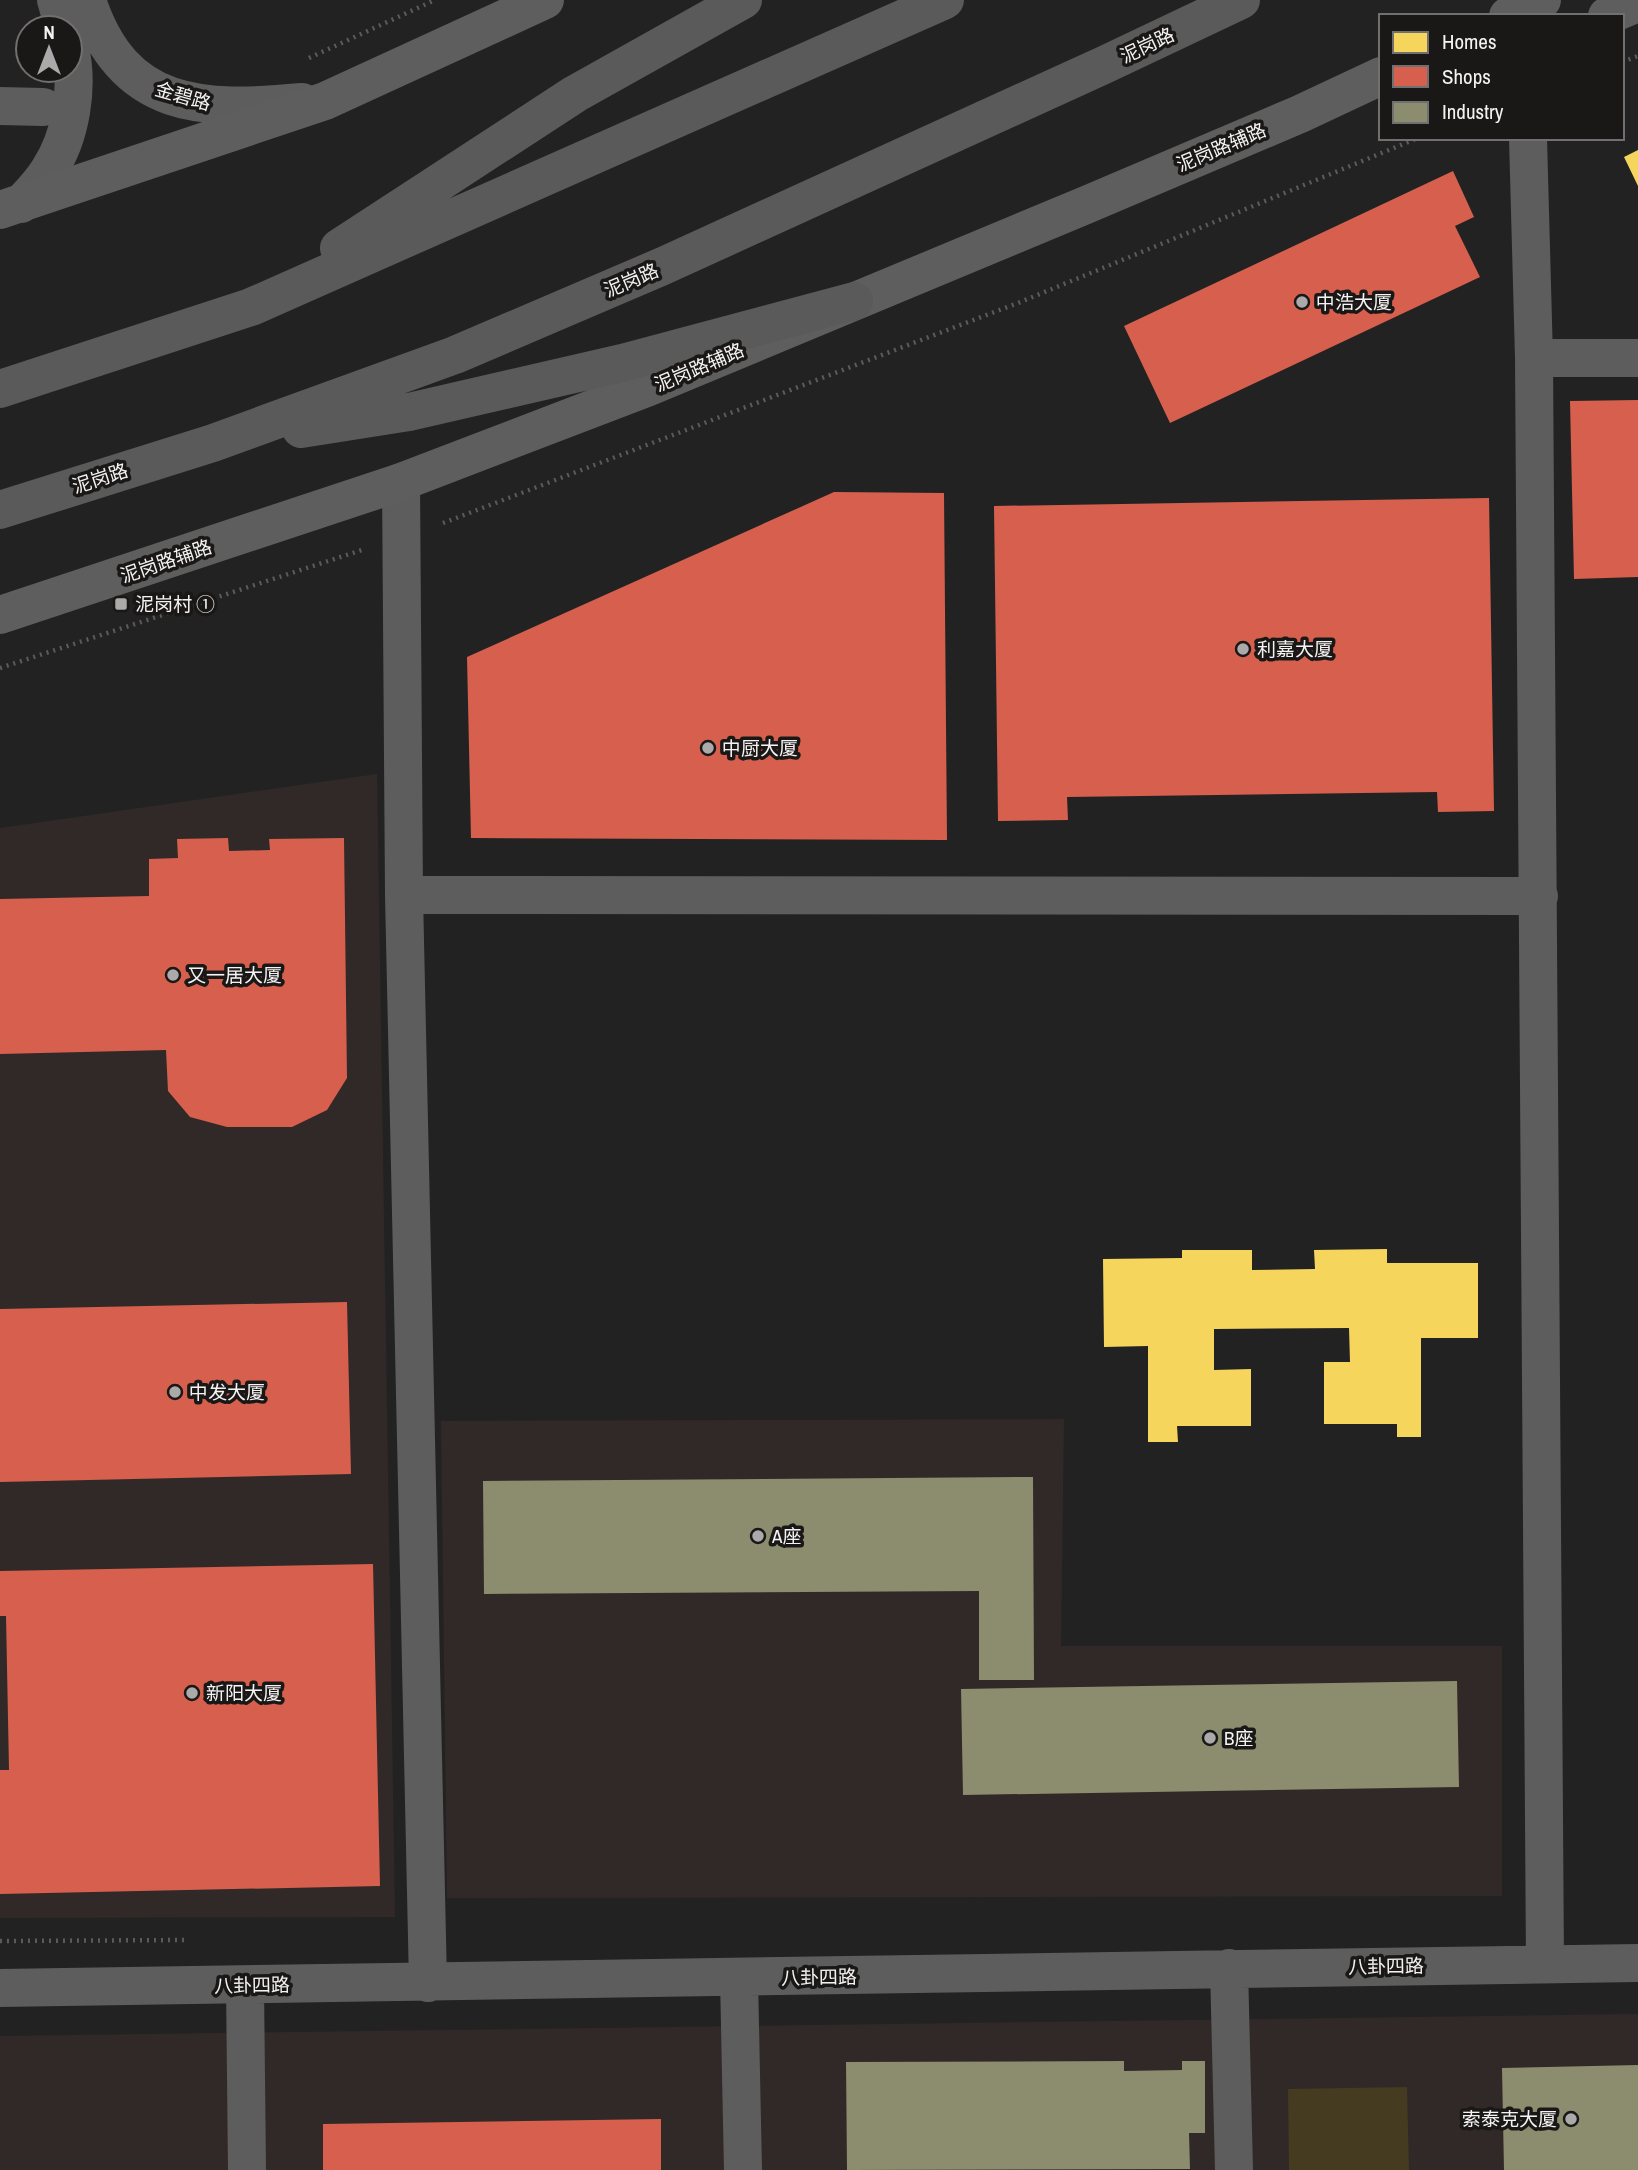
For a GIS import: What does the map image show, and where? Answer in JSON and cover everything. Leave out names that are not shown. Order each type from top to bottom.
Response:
[{"type":"highway","points":[[251,307],[575,94],[743,0]]},
{"type":"highway","points":[[0,389],[251,307],[945,0]]},
{"type":"highway","name":"泥岗路","points":[[0,510],[213,443],[455,355],[626,282],[1241,0]]},
{"type":"highway","points":[[213,443],[409,412],[622,363],[854,301]]},
{"type":"main road","points":[[11,207],[325,100],[545,0]]},
{"type":"main road","points":[[1512,14],[1542,0]]},
{"type":"main road","points":[[1611,14],[1638,3]]},
{"type":"main road","name":"泥岗路辅路","points":[[0,615],[401,482],[649,387],[1300,114],[1379,77]]},
{"type":"main road","points":[[1300,114],[1379,91]]},
{"type":"street","name":"金碧路","points":[[87,0],[93,19],[113,53],[127,70],[145,85],[174,97],[213,106],[256,106],[325,100]]},
{"type":"street","points":[[11,207],[50,170],[66,138],[74,84]]},
{"type":"street","points":[[0,106],[43,107]]},
{"type":"street","points":[[1528,140],[1534,358],[1539,896],[1545,1965]]},
{"type":"street","points":[[1534,358],[1638,358]]},
{"type":"street","points":[[401,482],[404,895],[428,1983]]},
{"type":"street","points":[[404,895],[1539,896]]},
{"type":"street","name":"八卦四路","points":[[0,1988],[1638,1963]]},
{"type":"street","points":[[1229,1968],[1234,2170]]},
{"type":"street","points":[[739,1978],[743,2170]]},
{"type":"street","points":[[245,1985],[247,2170]]},
{"type":"path","points":[[298,64],[435,0]]},
{"type":"path","points":[[443,524],[1018,303],[1413,140]]},
{"type":"path","points":[[0,668],[362,550]]},
{"type":"shaded area","points":[[377,774],[395,1917],[0,1918],[0,828]]},
{"type":"shaded area","points":[[1064,1419],[1061,1646],[1502,1646],[1502,1896],[447,1898],[441,1421]]},
{"type":"shaded area","points":[[1638,2014],[1638,2170],[0,2170],[0,2036]]},
{"type":"shaded area","points":[[1407,2087],[1409,2170],[1289,2170],[1288,2089]]},
{"type":"building: Homes","points":[[1638,150],[1638,186],[1624,157]]},
{"type":"building: Homes","points":[[1387,1249],[1387,1263],[1478,1263],[1478,1338],[1421,1338],[1421,1437],[1397,1437],[1397,1424],[1324,1424],[1324,1362],[1350,1362],[1349,1328],[1214,1329],[1214,1370],[1251,1369],[1251,1426],[1177,1426],[1178,1442],[1148,1442],[1148,1346],[1104,1347],[1103,1259],[1182,1258],[1182,1250],[1252,1250],[1252,1270],[1315,1269],[1314,1250]]},
{"type":"building: Shops","name":"中浩大厦","points":[[1453,171],[1474,217],[1455,226],[1480,277],[1170,423],[1124,326]]},
{"type":"building: Shops","points":[[1638,400],[1638,577],[1574,579],[1570,401]]},
{"type":"building: Shops","name":"中厨大厦","points":[[834,492],[944,493],[947,840],[471,838],[467,657]]},
{"type":"building: Shops","name":"利嘉大厦","points":[[1489,498],[1494,811],[1438,812],[1437,792],[1067,797],[1068,820],[998,821],[994,506]]},
{"type":"building: Shops","name":"又一居大厦","points":[[228,838],[229,851],[270,850],[269,839],[344,838],[347,1078],[327,1110],[292,1127],[227,1127],[190,1117],[168,1091],[166,1050],[0,1054],[0,899],[149,896],[149,859],[178,858],[177,839]]},
{"type":"building: Shops","name":"中发大厦","points":[[347,1302],[351,1474],[0,1482],[0,1309]]},
{"type":"building: Shops","name":"新阳大厦","points":[[373,1564],[380,1886],[0,1894],[0,1770],[9,1770],[6,1616],[0,1616],[0,1571]]},
{"type":"building: Shops","points":[[661,2119],[661,2170],[323,2170],[323,2124]]},
{"type":"building: Industry","name":"A座","points":[[1033,1477],[1034,1680],[979,1680],[979,1591],[484,1594],[483,1481]]},
{"type":"building: Industry","name":"B座","points":[[1457,1681],[1459,1787],[963,1795],[961,1689]]},
{"type":"building: Industry","points":[[1124,2061],[1124,2071],[1182,2070],[1182,2061],[1205,2061],[1205,2133],[1189,2133],[1190,2169],[847,2170],[846,2062]]},
{"type":"building: Industry","name":"索泰克大厦","points":[[1638,2065],[1638,2170],[1504,2170],[1502,2068]]},
{"type":"place","name":"中浩大厦","points":[[1302,302]]},
{"type":"place","name":"泥岗村 ①","points":[[121,604]]},
{"type":"place","name":"利嘉大厦","points":[[1243,649]]},
{"type":"place","name":"中厨大厦","points":[[708,748]]},
{"type":"place","name":"又一居大厦","points":[[173,975]]},
{"type":"place","name":"中发大厦","points":[[175,1392]]},
{"type":"place","name":"A座","points":[[758,1536]]},
{"type":"place","name":"新阳大厦","points":[[192,1693]]},
{"type":"place","name":"B座","points":[[1210,1738]]},
{"type":"place","name":"索泰克大厦","points":[[1571,2119]]}]
